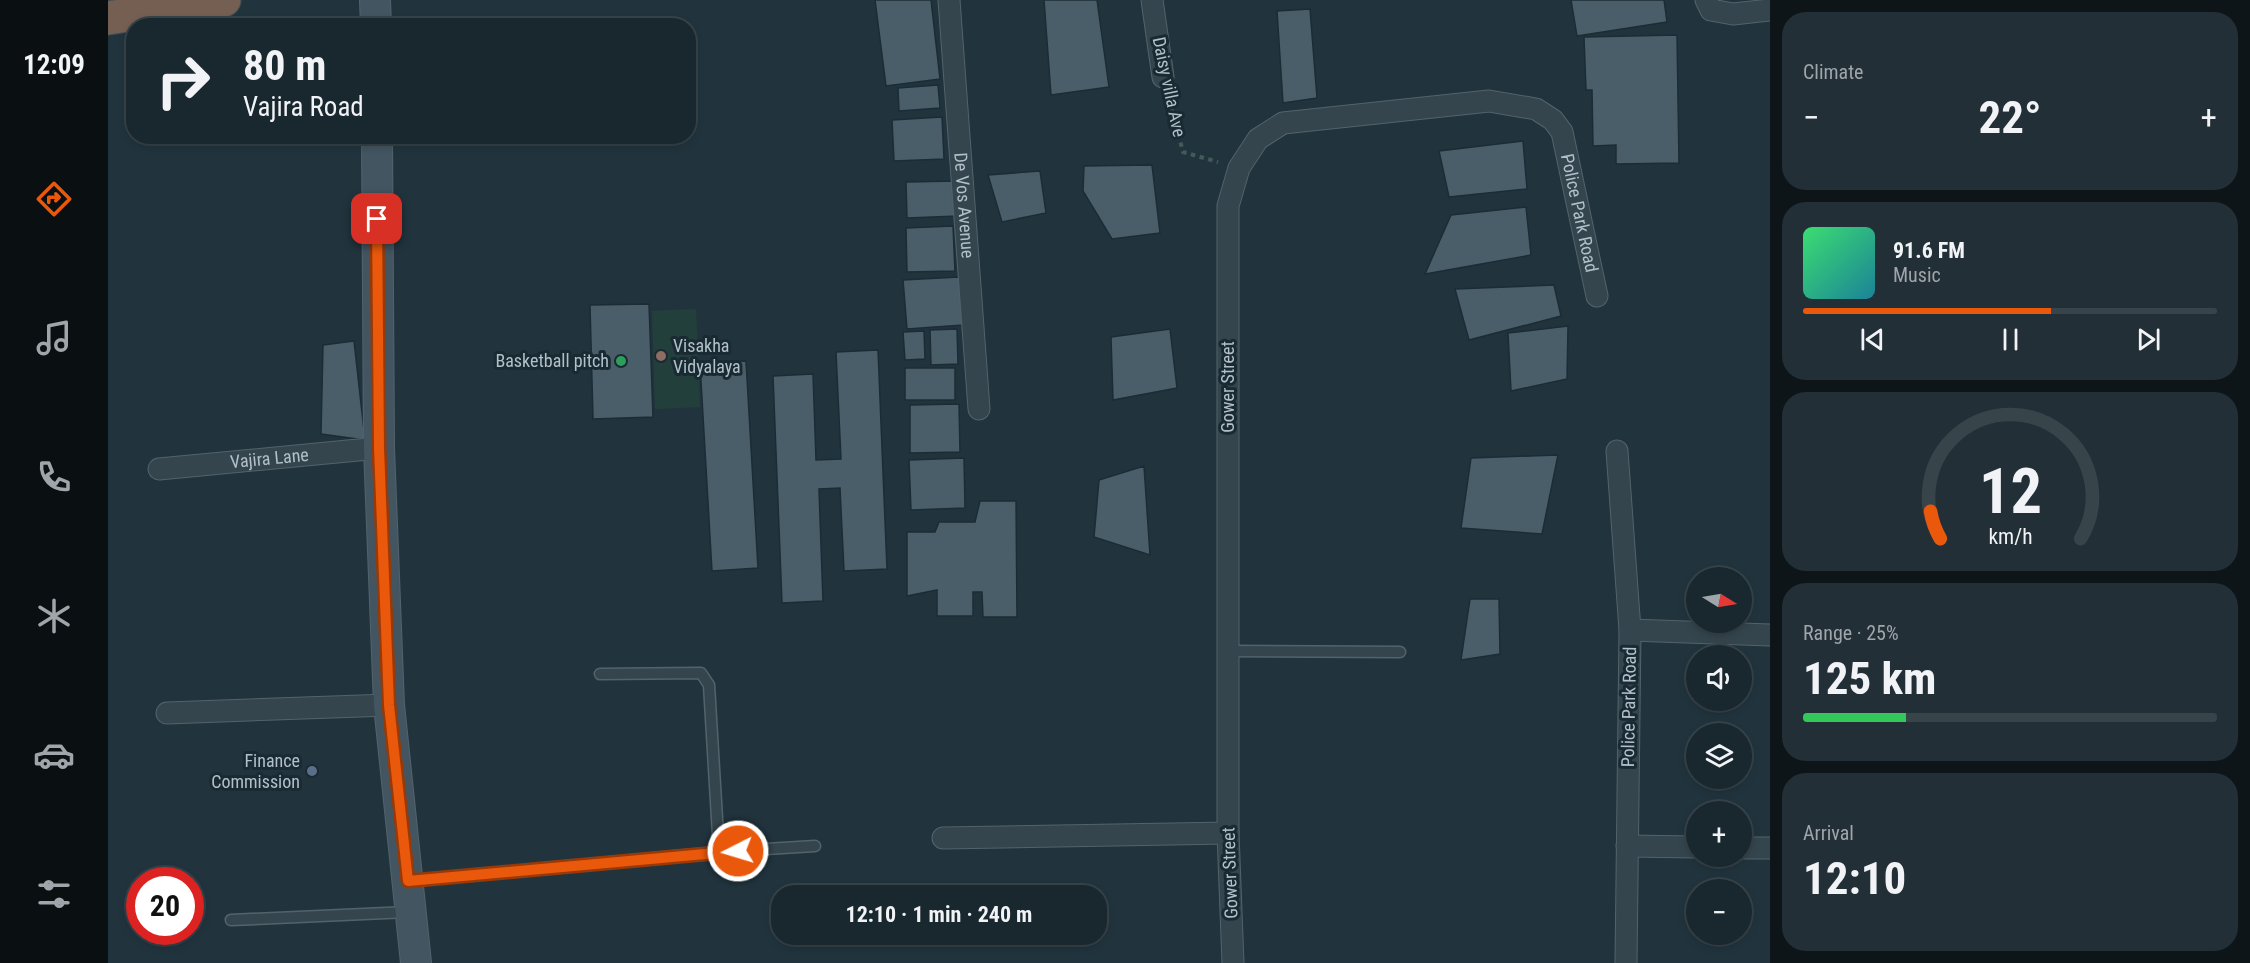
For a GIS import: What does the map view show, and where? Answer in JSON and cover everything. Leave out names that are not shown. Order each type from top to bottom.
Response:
[{"type":"highway","points":[[108,18],[224,0]]},
{"type":"main road","points":[[375,0],[376,18]]},
{"type":"main road","points":[[377,144],[379,448],[389,705],[416,963]]},
{"type":"street","name":"De Vos Avenue","points":[[949,0],[979,409]]},
{"type":"street","name":"Daisy villa Ave","points":[[1152,0],[1163,77]]},
{"type":"street","points":[[1706,0],[1711,10],[1733,14],[1770,10]]},
{"type":"street","name":"Gower Street","points":[[1233,963],[1228,833],[1228,206],[1239,168],[1258,139],[1283,123],[1489,101],[1536,109],[1553,120],[1562,132]]},
{"type":"street","name":"Police Park Road","points":[[1562,132],[1598,296]]},
{"type":"street","name":"Vajira Lane","points":[[159,469],[379,448]]},
{"type":"street","name":"Police Park Road","points":[[1617,451],[1630,630],[1626,963]]},
{"type":"street","points":[[1630,630],[1770,635]]},
{"type":"street","points":[[167,713],[389,705]]},
{"type":"street","points":[[943,838],[1228,833]]},
{"type":"street","points":[[1627,846],[1686,847]]},
{"type":"street","points":[[1752,848],[1770,848]]},
{"type":"lane","points":[[1228,651],[1400,652]]},
{"type":"lane","points":[[600,674],[701,673],[709,685],[719,852]]},
{"type":"lane","points":[[408,881],[719,852],[815,846]]},
{"type":"lane","points":[[231,920],[412,912]]},
{"type":"path","name":"Daisy villa Ave","points":[[1163,77],[1183,152],[1239,168]]},
{"type":"green space","points":[[696,309],[700,407],[655,409],[652,311]]},
{"type":"building","points":[[875,0],[931,0],[940,79],[886,86]]},
{"type":"building","points":[[1044,0],[1097,0],[1109,87],[1051,95]]},
{"type":"building","points":[[1571,0],[1664,0],[1667,22],[1577,36]]},
{"type":"building","points":[[1310,9],[1317,98],[1283,103],[1277,11]]},
{"type":"building","points":[[1677,35],[1679,163],[1616,164],[1616,145],[1593,146],[1592,90],[1586,90],[1584,37]]},
{"type":"building","points":[[938,85],[940,108],[899,111],[898,88]]},
{"type":"building","points":[[942,117],[944,159],[894,161],[892,120]]},
{"type":"building","points":[[1523,141],[1527,189],[1449,197],[1439,151]]},
{"type":"building","points":[[1152,165],[1160,233],[1112,239],[1083,191],[1084,166]]},
{"type":"building","points":[[1040,171],[1046,213],[1002,222],[988,175]]},
{"type":"building","points":[[957,181],[958,216],[907,218],[906,182]]},
{"type":"building","points":[[1526,207],[1531,255],[1425,274],[1451,215]]},
{"type":"building","points":[[953,226],[955,271],[907,272],[906,228]]},
{"type":"building","points":[[959,277],[963,325],[907,329],[903,280]]},
{"type":"building","points":[[1554,285],[1561,316],[1469,340],[1455,289]]},
{"type":"building","name":"Basketball pitch","points":[[649,304],[653,417],[593,419],[590,305]]},
{"type":"building","points":[[1568,326],[1567,379],[1511,391],[1508,333]]},
{"type":"building","points":[[957,329],[958,364],[931,365],[930,330]]},
{"type":"building","points":[[1170,329],[1177,388],[1113,400],[1111,337]]},
{"type":"building","points":[[924,331],[925,359],[905,360],[903,332]]},
{"type":"building","points":[[354,341],[365,440],[321,434],[323,345]]},
{"type":"building","points":[[878,350],[887,569],[844,571],[840,488],[819,489],[823,601],[782,603],[773,376],[813,374],[816,460],[841,459],[836,352]]},
{"type":"building","points":[[746,361],[758,568],[712,571],[700,364]]},
{"type":"building","points":[[905,368],[955,368],[955,400],[905,400]]},
{"type":"building","points":[[959,404],[960,452],[910,453],[910,405]]},
{"type":"building","points":[[1558,455],[1542,534],[1461,528],[1471,458]]},
{"type":"building","points":[[964,458],[965,508],[911,510],[909,460]]},
{"type":"building","points":[[1144,466],[1150,555],[1094,537],[1099,480]]},
{"type":"building","points":[[980,501],[1016,501],[1017,617],[983,617],[982,592],[973,592],[973,616],[937,616],[937,590],[907,596],[907,532],[935,532],[939,522],[975,522]]},
{"type":"building","points":[[1470,599],[1499,599],[1500,654],[1461,660]]},
{"type":"place","name":"Visakha Vidyalaya","points":[[661,356]]},
{"type":"place","name":"Basketball pitch","points":[[621,361]]},
{"type":"place","name":"Finance Commission","points":[[312,771]]},
{"type":"route","points":[[377,219],[379,448],[389,705],[408,881],[738,851]]}]
